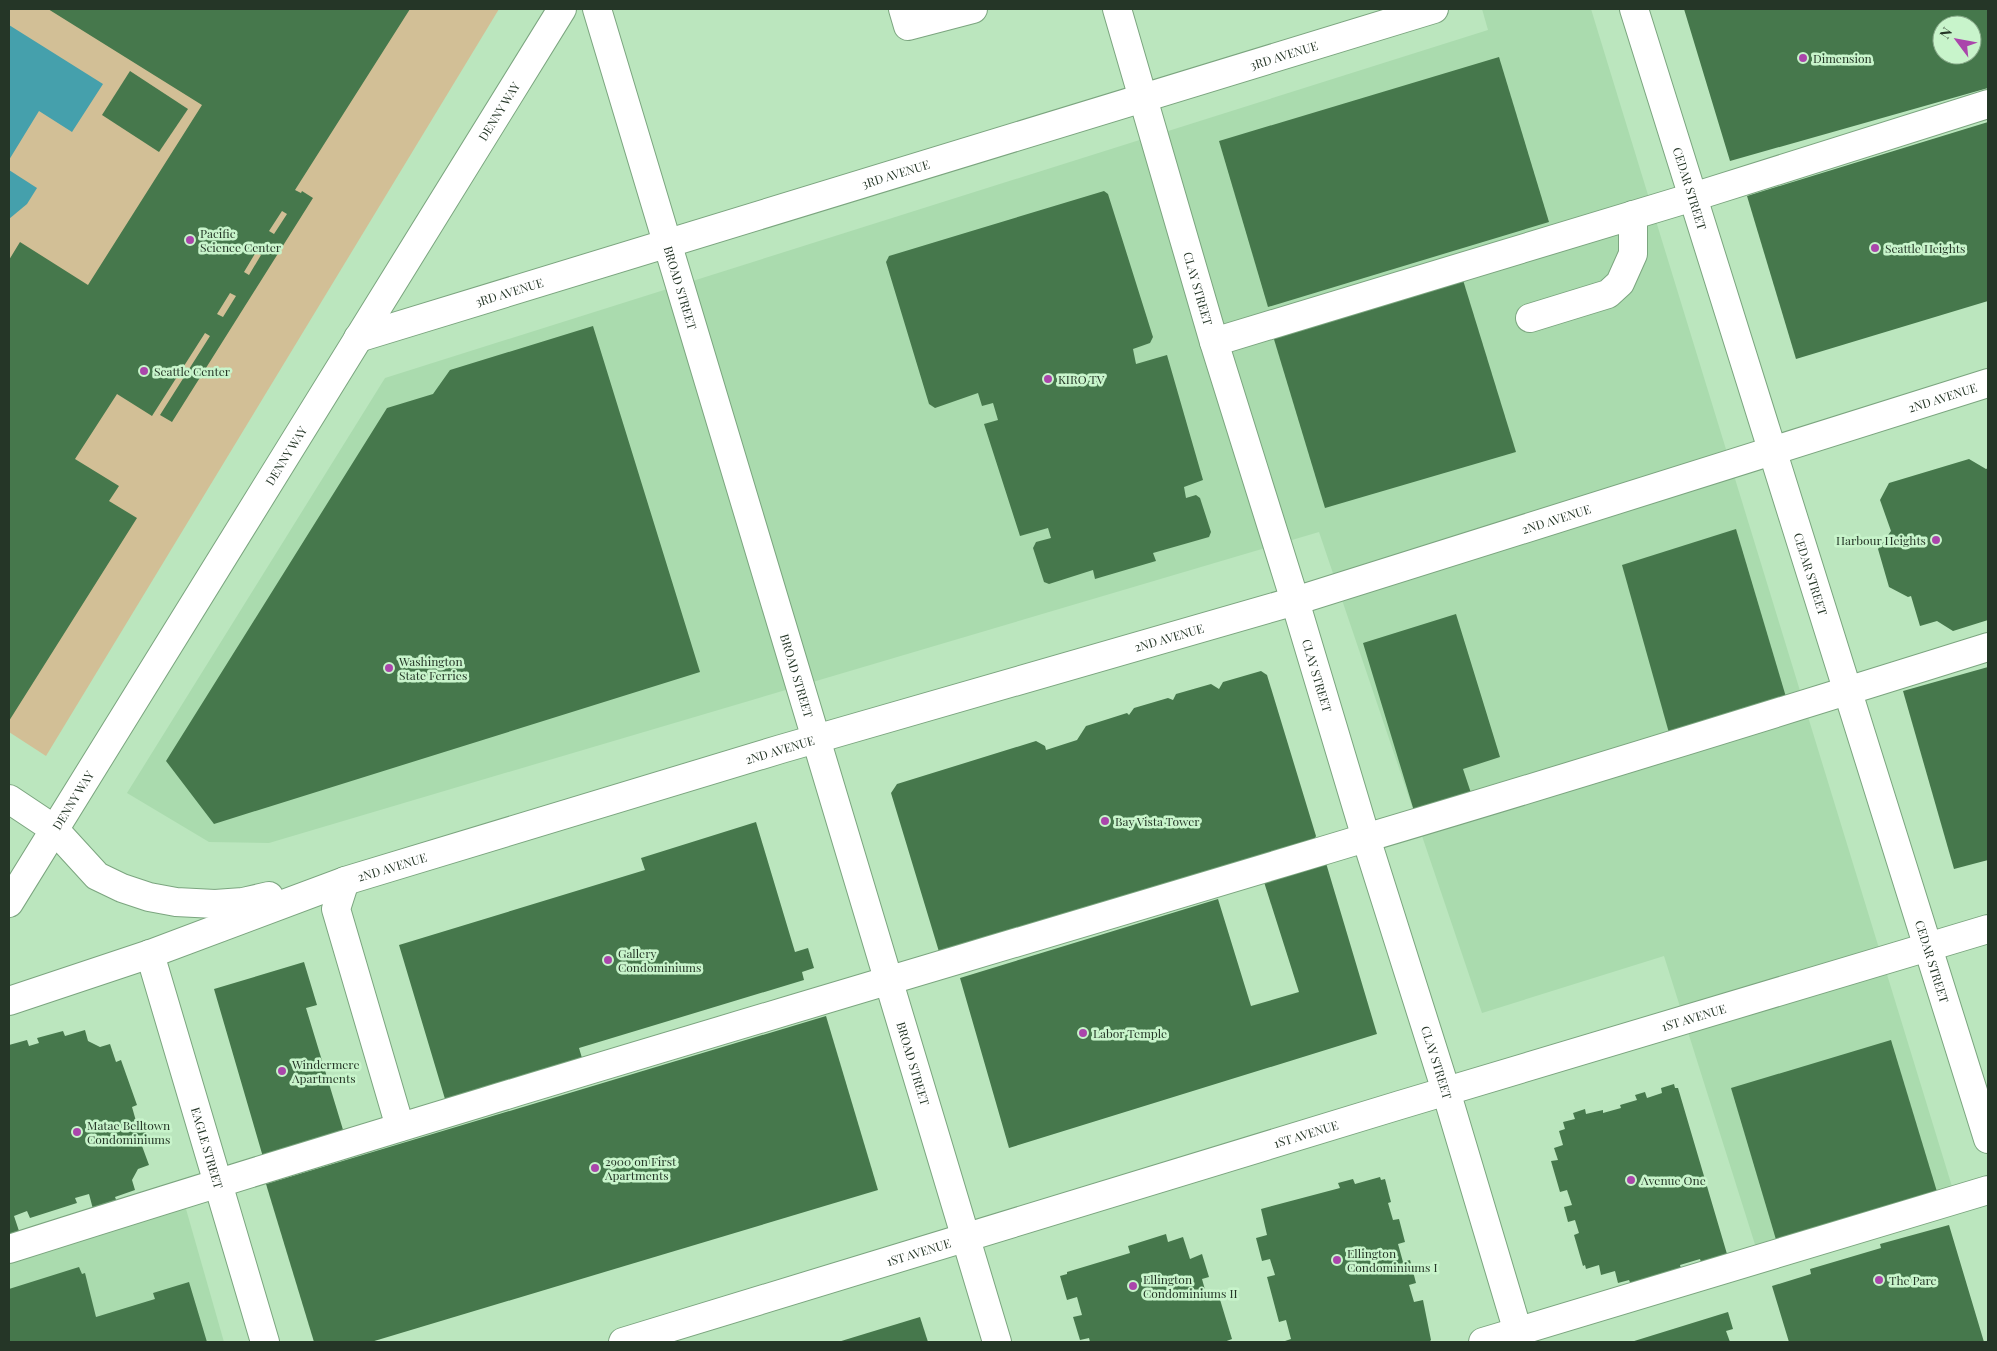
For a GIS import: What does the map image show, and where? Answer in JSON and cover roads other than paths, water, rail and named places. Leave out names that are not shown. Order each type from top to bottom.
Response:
[{"type":"main road","name":"DENNY WAY","points":[[9,903],[562,9]]},
{"type":"main road","name":"BROAD STREET","points":[[596,9],[997,1342]]},
{"type":"main road","points":[[903,9],[908,26],[974,9]]},
{"type":"main road","name":"CLAY STREET","points":[[1117,9],[1214,342],[1295,601],[1366,838],[1446,1091],[1519,1337]]},
{"type":"main road","name":"3RD AVENUE","points":[[358,338],[1434,9]]},
{"type":"main road","name":"CEDAR STREET","points":[[1634,9],[1988,1139]]},
{"type":"main road","points":[[1214,342],[1693,197],[1988,104]]},
{"type":"main road","points":[[1530,318],[1608,294],[1620,283],[1633,254],[1632,215]]},
{"type":"main road","name":"2ND AVENUE","points":[[9,1001],[150,954],[346,881],[816,739],[1295,601],[1988,383]]},
{"type":"main road","points":[[9,1249],[217,1182],[1366,838],[1988,647]]},
{"type":"main road","name":"2ND AVENUE","points":[[9,799],[54,828],[97,876],[122,888],[158,898],[176,902],[215,904],[243,902],[346,881]]},
{"type":"main road","points":[[346,881],[336,909],[400,1127]]},
{"type":"main road","name":"1ST AVENUE","points":[[623,1342],[1988,928]]},
{"type":"main road","name":"EAGLE STREET","points":[[150,954],[265,1342]]},
{"type":"main road","points":[[1483,1342],[1519,1337],[1988,1190]]},
{"type":"water","points":[[9,25],[103,84],[72,132],[39,111],[9,160]]},
{"type":"water","points":[[9,170],[37,188],[27,204],[9,219]]},
{"type":"place","name":"Dimension","points":[[1803,58]]},
{"type":"place","name":"Pacific Science Center","points":[[190,240]]},
{"type":"place","name":"Seattle Heights","points":[[1875,248]]},
{"type":"place","name":"Seattle Center","points":[[144,371]]},
{"type":"place","name":"KIRO TV","points":[[1048,379]]},
{"type":"place","name":"Harbour Heights","points":[[1936,540]]},
{"type":"place","name":"Washington State Ferries","points":[[389,668]]},
{"type":"place","name":"Bay Vista Tower","points":[[1105,821]]},
{"type":"place","name":"Gallery Condominiums","points":[[608,960]]},
{"type":"place","name":"Labor Temple","points":[[1083,1033]]},
{"type":"place","name":"Windermere Apartments","points":[[282,1071]]},
{"type":"place","name":"Matae Belltown Condominiums","points":[[77,1132]]},
{"type":"place","name":"2900 on First Apartments","points":[[595,1168]]},
{"type":"place","name":"Avenue One","points":[[1631,1180]]},
{"type":"place","name":"Ellington Condominiums I","points":[[1337,1260]]},
{"type":"place","name":"The Parc","points":[[1879,1280]]},
{"type":"place","name":"Ellington Condominiums II","points":[[1133,1286]]}]
